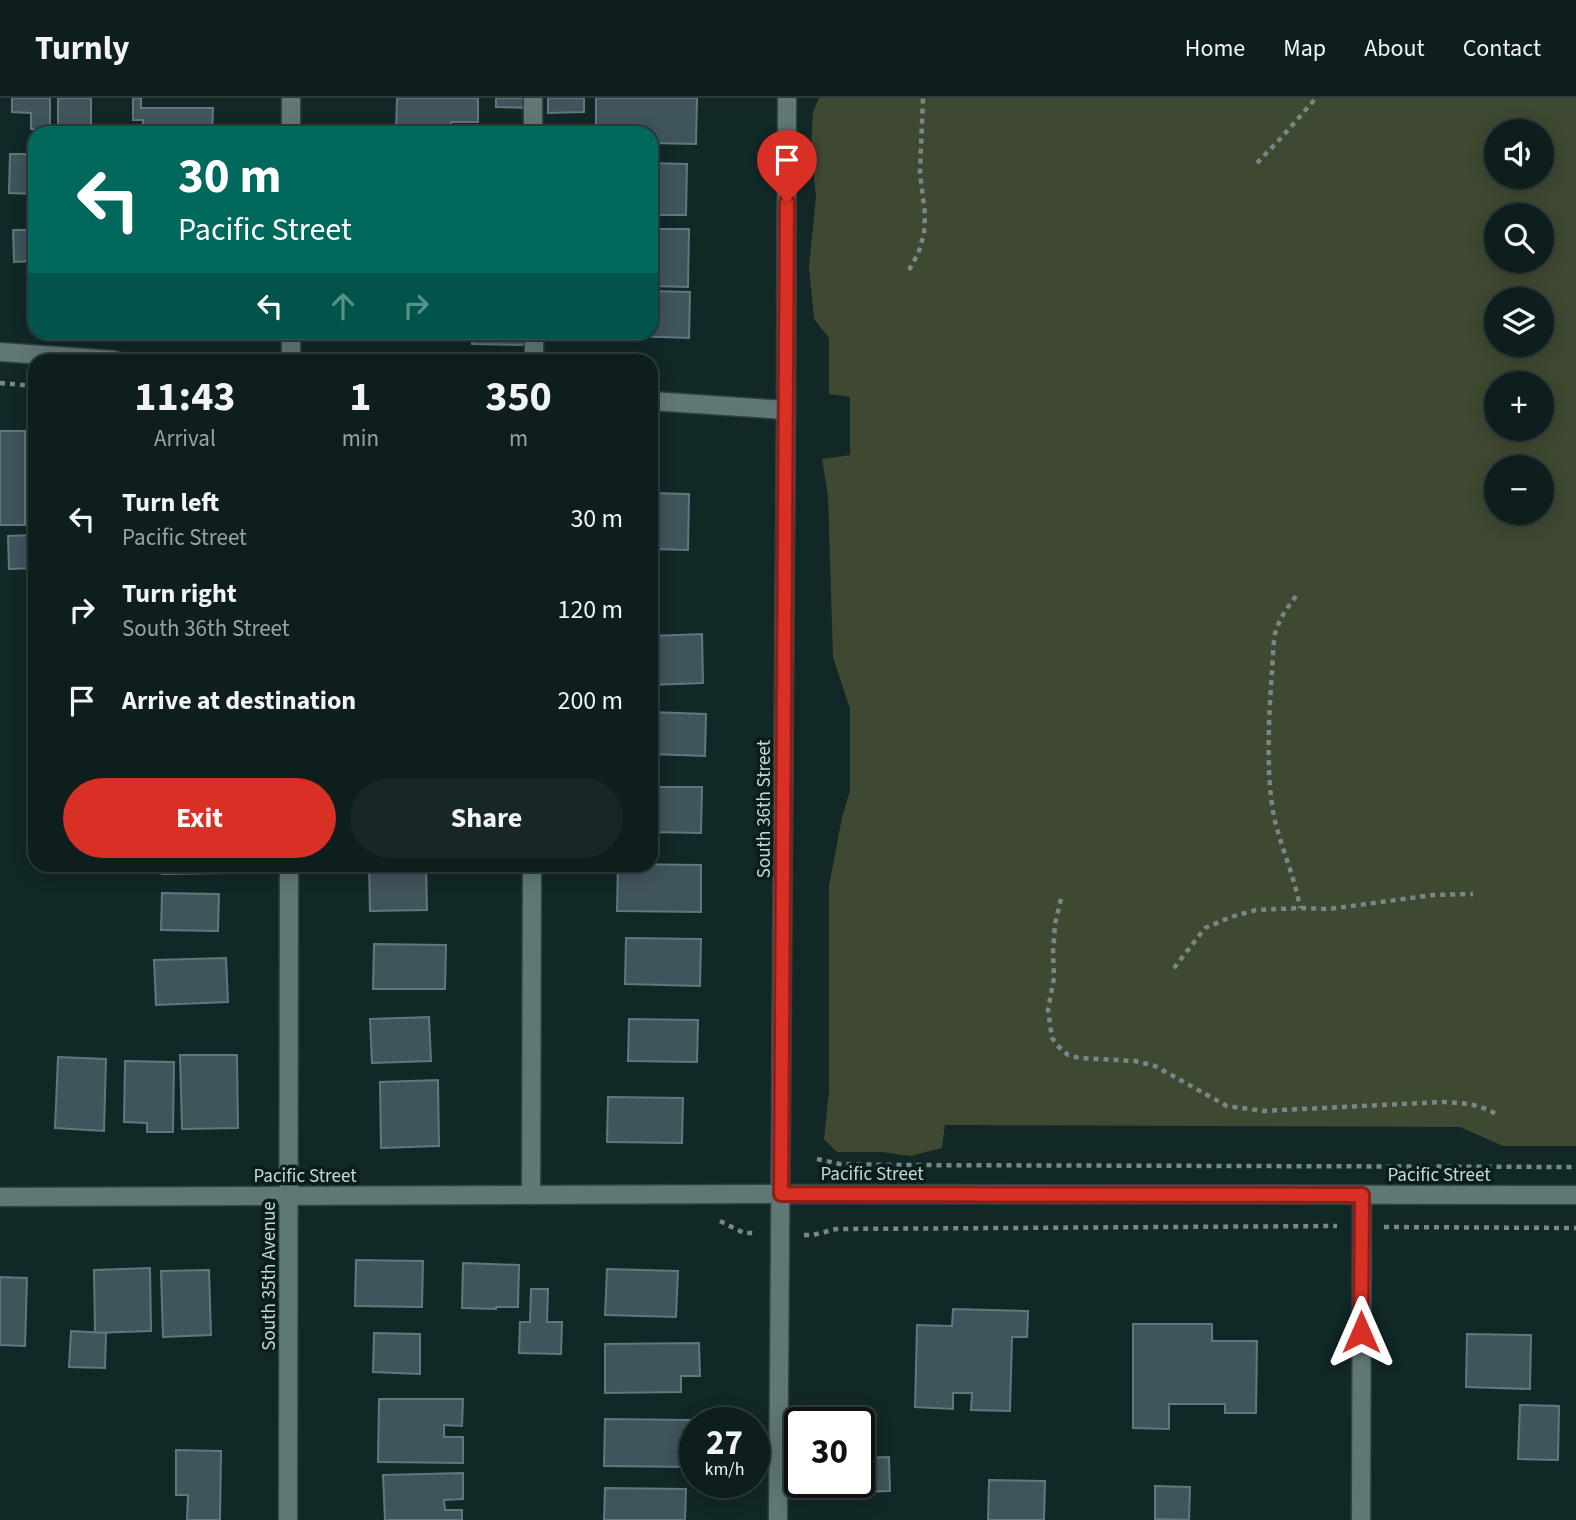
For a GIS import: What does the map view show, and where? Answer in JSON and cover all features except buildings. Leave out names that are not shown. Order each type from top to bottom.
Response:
[{"type":"street","points":[[291,98],[291,126]]},
{"type":"street","points":[[533,98],[533,126]]},
{"type":"street","name":"South 36th Street","points":[[778,1520],[787,98]]},
{"type":"street","points":[[0,352],[28,354]]},
{"type":"street","points":[[658,401],[786,410]]},
{"type":"street","name":"South 35th Avenue","points":[[288,1520],[289,872]]},
{"type":"street","points":[[531,1195],[532,872]]},
{"type":"street","points":[[1361,1520],[1362,1195]]},
{"type":"street","name":"Pacific Street","points":[[0,1197],[1576,1195]]},
{"type":"path","points":[[909,270],[918,254],[925,224],[920,173],[923,98]]},
{"type":"path","points":[[1257,163],[1316,98]]},
{"type":"path","points":[[0,383],[28,385]]},
{"type":"path","points":[[1296,596],[1282,616],[1275,634],[1269,769],[1275,823],[1297,888],[1300,908]]},
{"type":"path","points":[[1174,968],[1205,928],[1256,910],[1329,909],[1413,897],[1473,894]]},
{"type":"path","points":[[1062,900],[1055,924],[1054,978],[1048,1010],[1052,1038],[1068,1055],[1079,1058],[1135,1060],[1155,1066],[1227,1106],[1246,1109],[1264,1111],[1444,1102],[1467,1103],[1496,1114]]},
{"type":"path","points":[[817,1159],[840,1164],[907,1165],[1576,1167]]},
{"type":"path","points":[[813,1235],[836,1229],[1362,1226],[1576,1228]]},
{"type":"green space","points":[[819,98],[1576,98],[1576,1146],[1503,1146],[1460,1127],[945,1125],[942,1148],[910,1156],[882,1152],[837,1152],[824,1139],[829,1091],[829,886],[842,817],[850,791],[850,709],[833,657],[828,496],[822,459],[850,455],[850,397],[829,394],[829,338],[814,319],[809,267],[816,197],[811,146],[813,112]]},
{"type":"route","points":[[787,202],[781,1194],[1362,1195],[1361,1332]]}]
